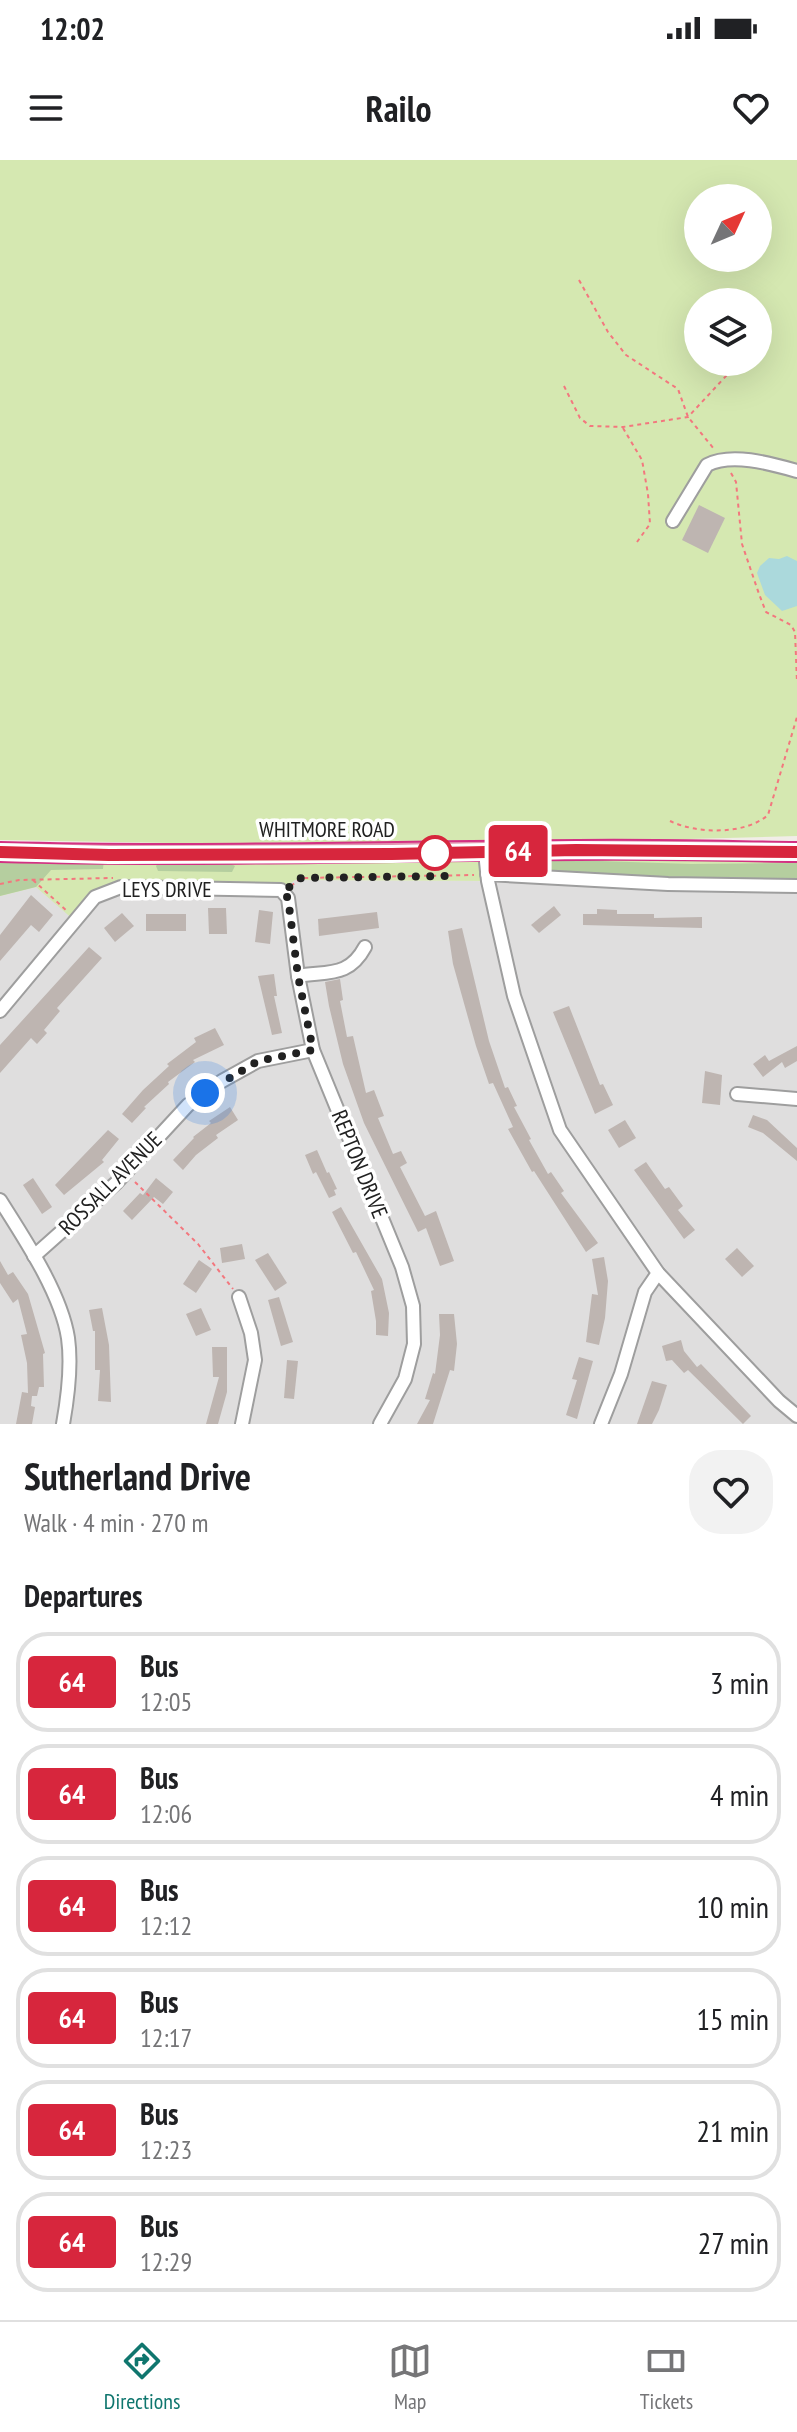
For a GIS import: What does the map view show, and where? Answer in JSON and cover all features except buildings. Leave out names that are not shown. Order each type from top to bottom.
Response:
[{"type":"highway","name":"WHITMORE ROAD","points":[[0,852],[109,855],[576,850],[797,852]]},
{"type":"street","points":[[673,521],[707,465],[716,460],[765,464],[797,471]]},
{"type":"street","points":[[485,852],[514,996],[560,1130],[658,1273],[779,1401],[797,1416]]},
{"type":"street","points":[[487,874],[668,884],[797,886]]},
{"type":"street","name":"LEYS DRIVE","points":[[0,1011],[95,897],[119,887],[281,890],[286,895]]},
{"type":"street","name":"REPTON DRIVE","points":[[286,895],[313,1050],[402,1267],[413,1306],[414,1344],[405,1379],[380,1424]]},
{"type":"street","points":[[298,976],[348,968],[357,961],[365,947]]},
{"type":"street","name":"ROSSALL AVENUE","points":[[34,1256],[125,1172],[188,1105],[258,1061],[313,1050]]},
{"type":"street","points":[[737,1094],[797,1099]]},
{"type":"street","points":[[0,1200],[52,1290],[68,1337],[69,1391],[63,1424]]},
{"type":"street","points":[[601,1424],[621,1374],[645,1292],[658,1273]]},
{"type":"street","points":[[239,1297],[251,1333],[255,1360],[242,1424]]},
{"type":"path","points":[[564,386],[580,418],[590,426],[623,427],[688,417],[726,376]]},
{"type":"path","points":[[623,427],[642,460],[648,494],[650,524],[637,542]]},
{"type":"path","points":[[670,821],[701,832],[757,825],[768,815],[797,717]]},
{"type":"path","points":[[286,895],[301,878],[487,874]]},
{"type":"path","points":[[0,884],[33,879],[112,876],[119,887]]},
{"type":"path","points":[[33,879],[76,919]]},
{"type":"path","points":[[125,1172],[198,1244],[239,1297]]},
{"type":"shaded area","points":[[294,880],[797,883],[797,1424],[0,1424],[0,896],[36,887],[281,890]]},
{"type":"green space","points":[[0,160],[797,160],[797,836],[390,847],[0,840]]},
{"type":"green space","points":[[797,851],[797,886],[516,877],[486,853],[488,881],[295,880],[281,890],[108,890],[75,921],[36,887],[0,896],[0,852]]},
{"type":"green space","points":[[505,858],[691,864],[797,863],[797,879],[653,879],[496,873],[496,864]]},
{"type":"green space","points":[[0,859],[104,859],[103,869],[51,870],[36,887],[0,896]]},
{"type":"green space","points":[[160,861],[226,861],[235,866],[232,872],[158,871],[156,866]]},
{"type":"water","points":[[787,556],[797,561],[797,606],[782,611],[765,595],[757,573],[769,558]]},
{"type":"bus line","name":"64","points":[[0,852],[109,855],[576,850],[797,852]]},
{"type":"route","points":[[205,1093],[258,1061],[313,1050],[298,976],[288,898],[283,892],[301,878],[446,876],[435,853]]}]
